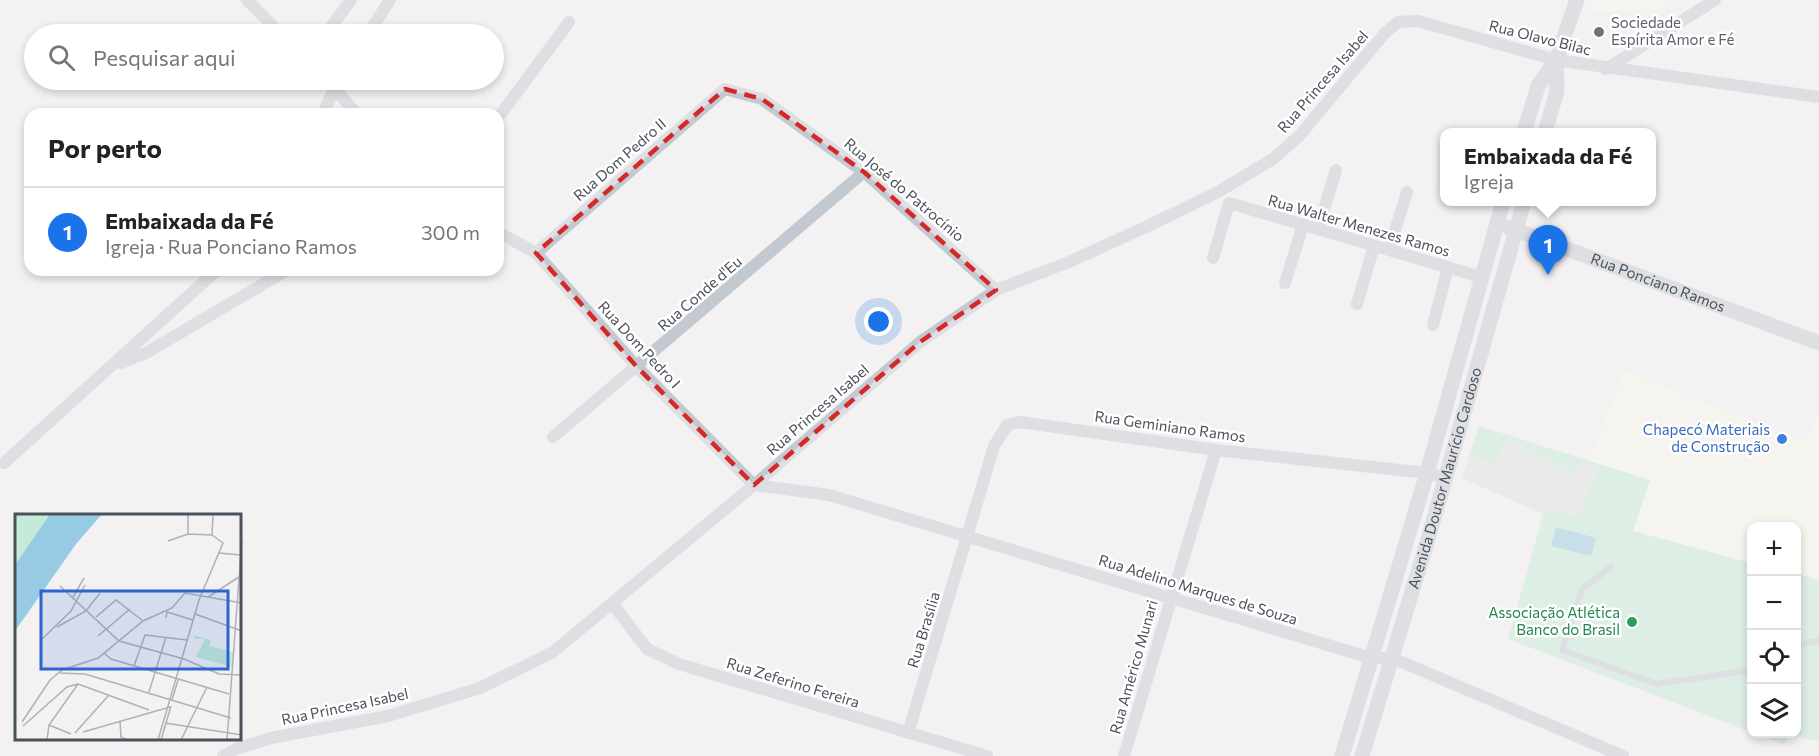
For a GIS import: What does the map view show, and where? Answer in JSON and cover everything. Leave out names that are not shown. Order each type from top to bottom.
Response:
[{"type":"street","points":[[247,0],[271,24]]},
{"type":"street","points":[[333,24],[351,0]]},
{"type":"street","points":[[374,24],[390,0]]},
{"type":"street","points":[[1525,128],[1538,86],[1556,60],[1577,0]]},
{"type":"street","points":[[1606,69],[1715,0]]},
{"type":"street","name":"Rua Olavo Bilac","points":[[1398,22],[1418,21],[1556,60],[1606,69],[1819,97]]},
{"type":"street","points":[[504,110],[569,22]]},
{"type":"street","name":"Rua Princesa Isabel","points":[[223,756],[236,748],[271,738],[388,716],[480,688],[553,652],[754,485],[920,342],[996,290],[1069,262],[1140,229],[1218,192],[1274,159],[1300,135],[1384,34],[1398,22]]},
{"type":"street","points":[[1546,128],[1557,91],[1556,60]]},
{"type":"street","name":"Rua José do Patrocínio","points":[[724,89],[762,99],[864,172],[996,290]]},
{"type":"street","name":"Rua Dom Pedro II","points":[[536,253],[724,89]]},
{"type":"street","points":[[325,108],[330,90]]},
{"type":"street","points":[[339,90],[352,108]]},
{"type":"street","points":[[1318,229],[1336,170]]},
{"type":"street","name":"Rua Conde d'Eu","points":[[553,437],[864,172]]},
{"type":"street","points":[[1389,250],[1407,192]]},
{"type":"street","name":"Rua Walter Menezes Ramos","points":[[1213,258],[1229,203],[1481,277]]},
{"type":"street","name":"Avenida Doutor Maurício Cardoso","points":[[1342,756],[1427,473],[1501,206]]},
{"type":"street","name":"Avenida Doutor Maurício Cardoso","points":[[1362,756],[1523,206]]},
{"type":"street","name":"Rua Ponciano Ramos","points":[[1496,223],[1819,343]]},
{"type":"street","points":[[1285,282],[1303,225]]},
{"type":"street","name":"Rua Dom Pedro I","points":[[504,235],[536,253],[637,367],[754,485]]},
{"type":"street","points":[[1357,304],[1374,246]]},
{"type":"street","points":[[1432,325],[1449,268]]},
{"type":"street","points":[[4,463],[115,365],[211,276]]},
{"type":"street","points":[[115,365],[146,353],[277,276]]},
{"type":"street","points":[[1464,342],[1483,348]]},
{"type":"street","name":"Rua Geminiano Ramos","points":[[969,535],[994,446],[1007,425],[1020,422],[1216,450],[1427,473],[1445,478]]},
{"type":"street","name":"Rua Américo Munari","points":[[1124,756],[1216,450]]},
{"type":"street","name":"Rua Adelino Marques de Souza","points":[[754,485],[829,495],[969,535],[1371,658],[1392,658],[1623,756]]},
{"type":"street","name":"Rua Brasília","points":[[908,733],[969,535]]},
{"type":"street","name":"Rua Zeferino Fereira","points":[[612,603],[648,649],[679,664],[987,756]]},
{"type":"lane","points":[[1611,567],[1582,589],[1562,650],[1657,684],[1747,671]]},
{"type":"lane","points":[[1801,646],[1819,641]]},
{"type":"highlighted area","points":[[725,89],[762,99],[864,172],[996,290],[920,342],[754,485],[637,367],[536,253]]},
{"type":"shaded area","points":[[1593,0],[1674,0],[1664,12],[1589,11]]},
{"type":"shaded area","points":[[1625,370],[1805,442],[1819,416],[1819,580],[1801,575],[1801,522],[1747,522],[1747,562],[1633,531],[1650,480],[1588,461]]},
{"type":"shaded area","points":[[1479,426],[1650,480],[1577,517],[1545,509],[1543,514],[1462,478]]},
{"type":"green space","name":"Associação Atlética Banco do Brasil","points":[[1479,426],[1650,480],[1633,531],[1747,562],[1747,730],[1508,639],[1545,508],[1577,517],[1599,469],[1581,461],[1575,475],[1507,440],[1495,464],[1470,455]]},
{"type":"green space","points":[[1801,575],[1819,580],[1819,741],[1801,738]]},
{"type":"green space","points":[[1765,738],[1787,738],[1785,745]]},
{"type":"water","points":[[1556,527],[1596,538],[1591,556],[1551,546]]},
{"type":"place","name":"Sociedade Espírita Amor e Fé","points":[[1599,32]]},
{"type":"place","name":"Embaixada da Fé","points":[[1548,275]]},
{"type":"place","name":"Chapecó Materiais de Construção","points":[[1782,439]]},
{"type":"place","name":"Associação Atlética Banco do Brasil","points":[[1632,622]]}]
